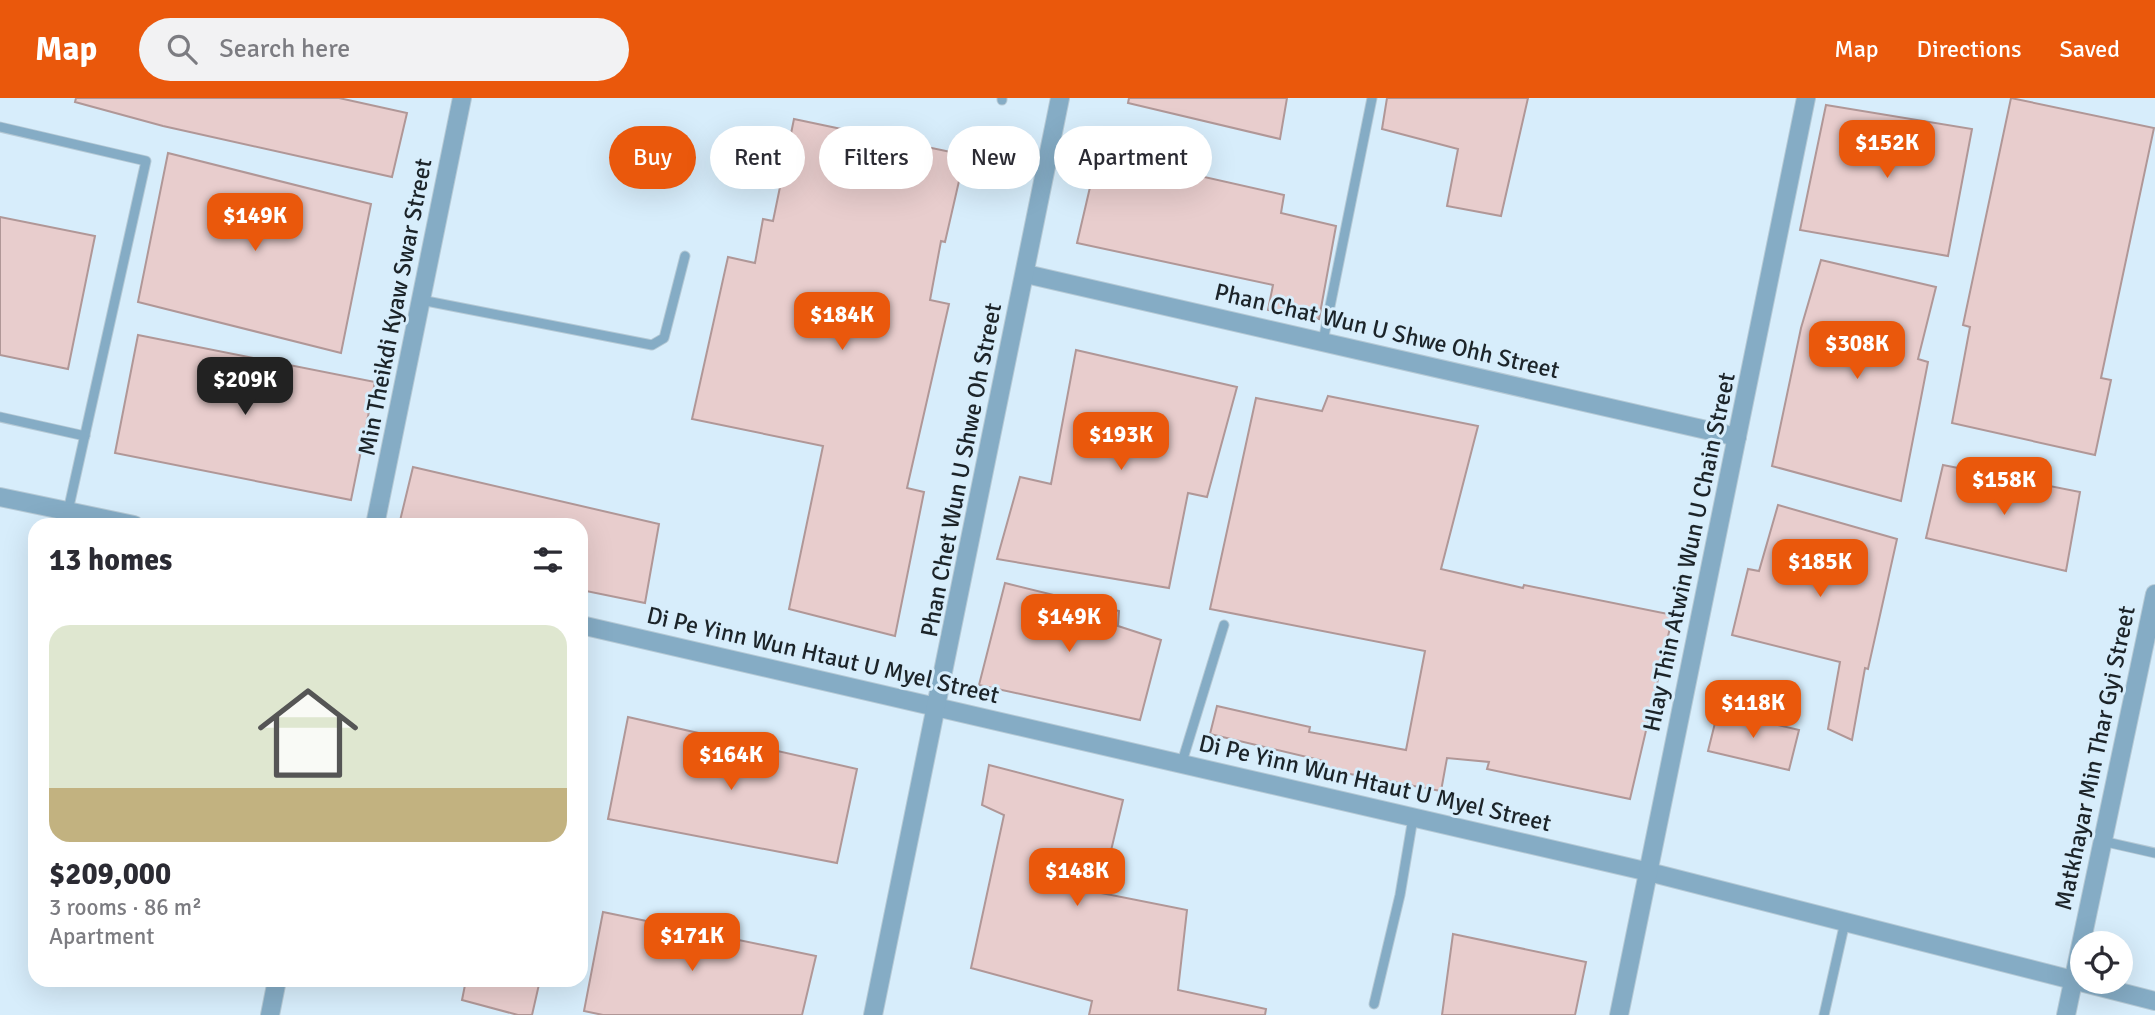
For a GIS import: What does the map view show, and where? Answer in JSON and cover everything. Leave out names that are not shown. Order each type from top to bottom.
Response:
[{"type":"street","name":"Min Theikdi Kyaw Swar Street","points":[[376,518],[462,98]]},
{"type":"street","name":"Phan Chet Wun U Shwe Oh Street","points":[[873,1015],[938,708],[1060,98]]},
{"type":"street","name":"Hlay Thin Atwin Wun U Chain Street","points":[[1619,1015],[1806,98]]},
{"type":"street","name":"Phan Chat Wun U Shwe Ohh Street","points":[[1026,274],[1737,437]]},
{"type":"street","points":[[0,497],[101,518]]},
{"type":"street","name":"Matkhayar Min Thar Gyi Street","points":[[2083,931],[2155,594]]},
{"type":"street","name":"Di Pe Yinn Wun Htaut U Myel Street","points":[[588,627],[1648,872],[2070,979]]},
{"type":"street","points":[[270,1015],[276,987]]},
{"type":"street","name":"Matkhayar Min Thar Gyi Street","points":[[2066,1015],[2070,994]]},
{"type":"street","name":"Di Pe Yinn Wun Htaut U Myel Street","points":[[2128,994],[2155,1001]]},
{"type":"lane","points":[[1323,341],[1372,98]]},
{"type":"lane","points":[[0,127],[146,161],[68,511]]},
{"type":"lane","points":[[421,300],[652,345],[664,338],[685,256]]},
{"type":"lane","points":[[0,417],[85,436]]},
{"type":"lane","points":[[1182,762],[1224,625]]},
{"type":"lane","points":[[1374,1003],[1400,895],[1413,818]]},
{"type":"lane","points":[[2102,841],[2155,853]]},
{"type":"lane","points":[[1824,1015],[1844,922]]},
{"type":"building","points":[[76,98],[339,98],[407,113],[392,177],[163,126],[75,102]]},
{"type":"building","points":[[1129,98],[1287,98],[1280,139],[1128,103]]},
{"type":"building","points":[[1387,98],[1528,98],[1501,216],[1447,206],[1458,149],[1382,129]]},
{"type":"building","points":[[2011,98],[2154,128],[2101,378],[2111,380],[2095,455],[1952,423],[1970,327],[1963,325]]},
{"type":"building","points":[[1826,105],[1972,129],[1948,256],[1800,230]]},
{"type":"building","points":[[794,119],[827,126],[819,126],[819,189],[933,189],[933,148],[947,151],[947,189],[957,189],[945,242],[941,241],[930,300],[949,304],[907,488],[924,492],[895,636],[789,609],[823,446],[692,419],[728,257],[755,263],[763,219],[773,221],[780,189],[805,189],[805,126],[793,126]]},
{"type":"building","points":[[168,153],[371,204],[341,353],[138,302]]},
{"type":"building","points":[[1212,179],[1284,195],[1281,213],[1336,226],[1319,319],[1268,310],[1273,285],[1077,243],[1090,189],[1212,189]]},
{"type":"building","points":[[0,217],[95,236],[68,369],[0,355]]},
{"type":"building","points":[[1821,260],[1936,287],[1918,359],[1928,362],[1901,501],[1772,466],[1801,328]]},
{"type":"building","points":[[138,335],[375,382],[351,500],[115,453]]},
{"type":"building","points":[[1076,350],[1237,387],[1207,497],[1188,493],[1169,588],[997,559],[1020,477],[1051,484]]},
{"type":"building","points":[[1328,396],[1478,426],[1441,569],[1523,588],[1524,585],[1673,615],[1630,799],[1487,769],[1489,762],[1447,758],[1441,791],[1323,769],[1324,761],[1210,734],[1217,706],[1310,727],[1309,732],[1406,750],[1425,651],[1210,609],[1256,398],[1322,411]]},
{"type":"building","points":[[1943,465],[2080,492],[2066,571],[1926,538]]},
{"type":"building","points":[[413,467],[659,524],[645,603],[588,591],[588,518],[401,518]]},
{"type":"building","points":[[1778,505],[1897,539],[1868,669],[1865,668],[1852,740],[1828,729],[1840,662],[1732,635],[1748,569],[1759,571]]},
{"type":"building","points":[[1005,583],[1119,611],[1118,626],[1161,640],[1140,720],[979,685]]},
{"type":"building","points":[[1718,711],[1799,730],[1789,770],[1708,751]]},
{"type":"building","points":[[628,717],[857,769],[837,863],[608,819]]},
{"type":"building","points":[[989,765],[1123,800],[1101,893],[1187,910],[1178,990],[1266,1009],[1265,1015],[1089,1015],[1092,1001],[971,968],[1004,815],[982,805]]},
{"type":"building","points":[[603,912],[816,956],[802,1015],[603,1015],[584,1011]]},
{"type":"building","points":[[1453,934],[1586,962],[1575,1015],[1442,1015]]},
{"type":"building","points":[[465,987],[538,987],[532,1015],[518,1015],[462,1000]]}]
